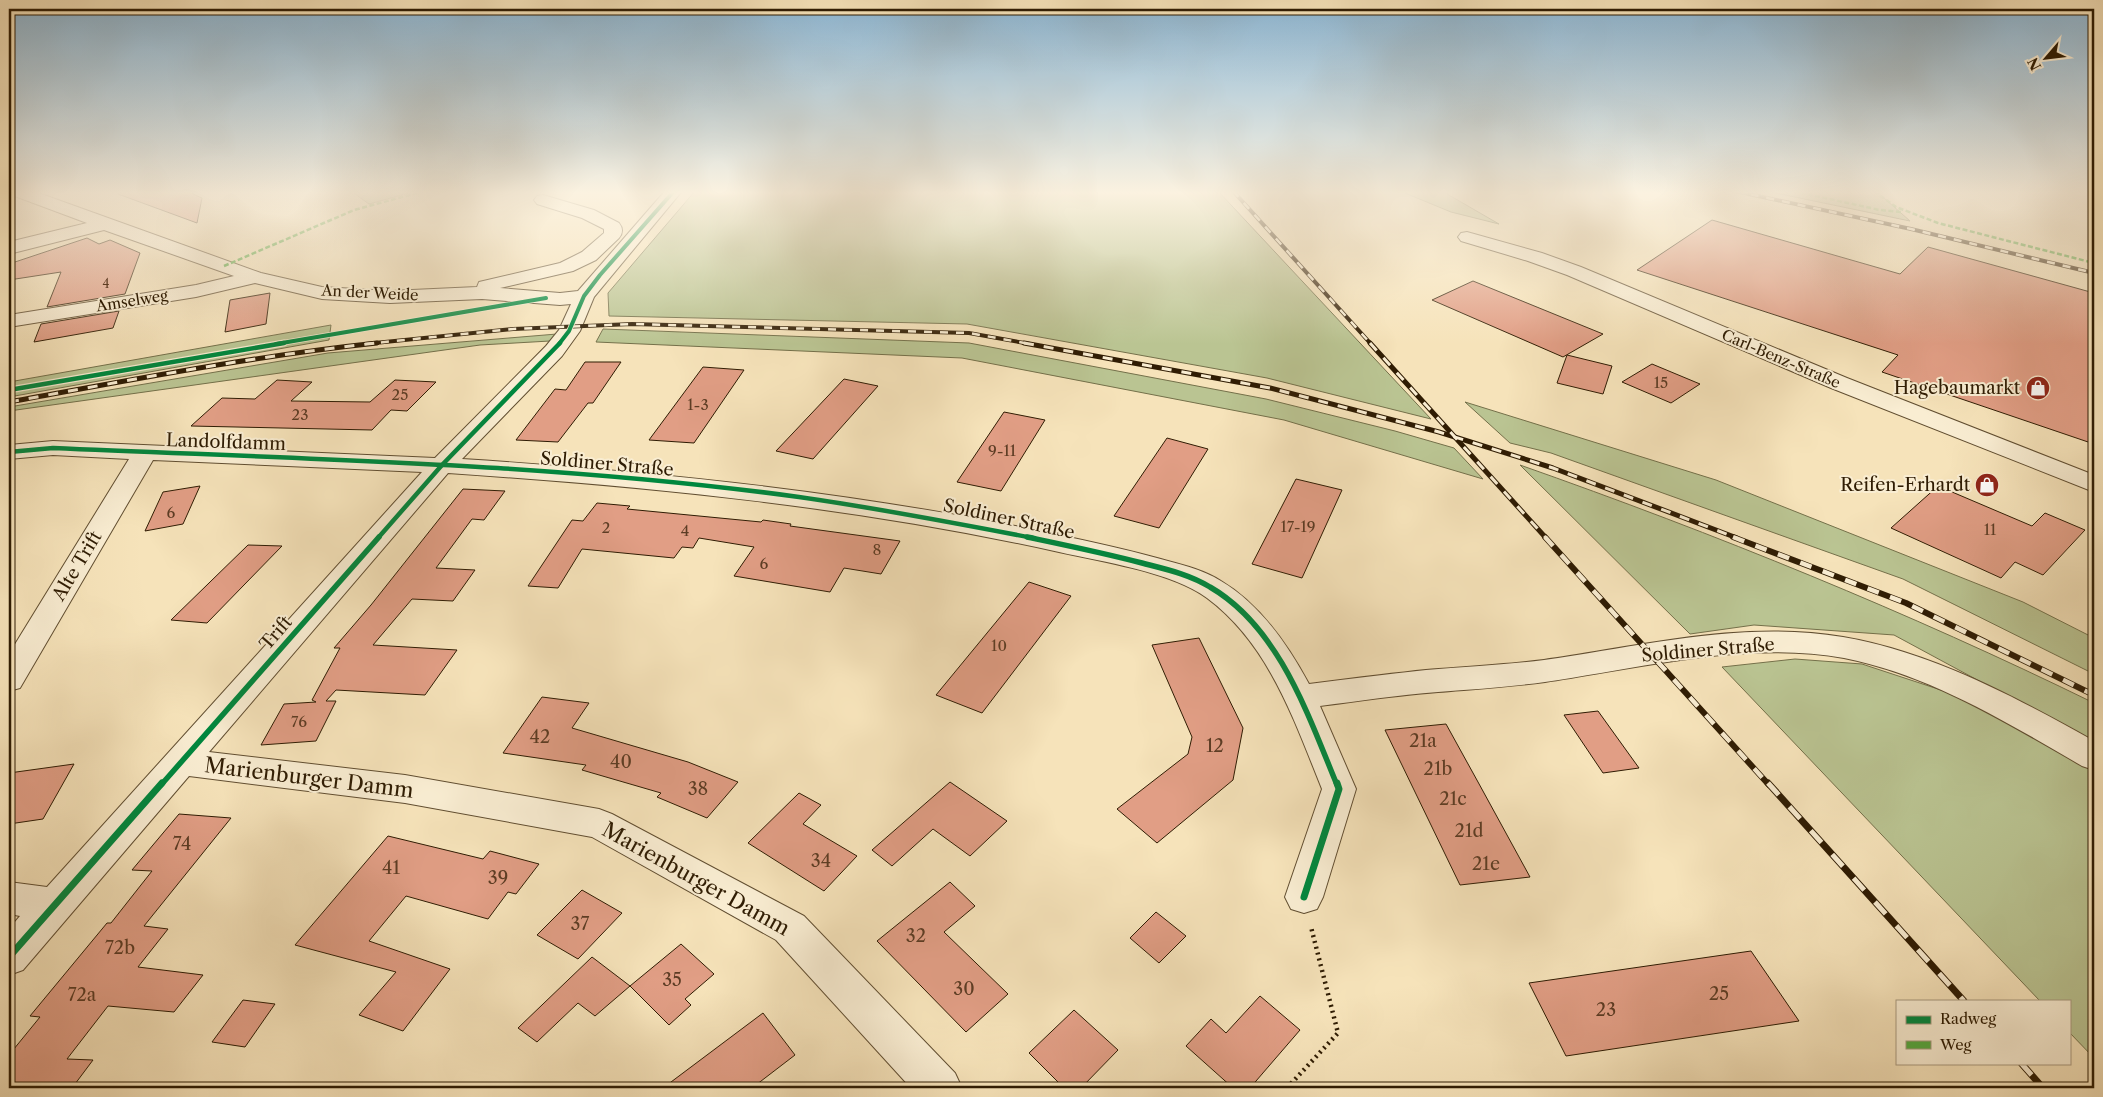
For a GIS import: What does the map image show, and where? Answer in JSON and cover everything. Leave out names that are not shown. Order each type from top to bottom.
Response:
[{"type":"street","points":[[9,248],[32,242]]},
{"type":"street","name":"An der Weide","points":[[156,242],[255,277],[322,293],[390,298],[482,293],[560,299],[584,296]]},
{"type":"street","points":[[448,295],[574,264],[589,256],[605,242]]},
{"type":"street","name":"Trift","points":[[9,957],[442,465],[554,351],[570,331],[584,296],[629,242]]},
{"type":"street","name":"Carl-Benz-Straße","points":[[1482,242],[1535,257],[1574,271],[1839,384],[2094,484]]},
{"type":"street","points":[[560,299],[574,264]]},
{"type":"street","name":"Amselweg","points":[[9,321],[196,291],[255,277]]},
{"type":"street","name":"Landolfdamm","points":[[9,452],[53,448],[442,465]]},
{"type":"street","name":"Alte Trift","points":[[9,680],[145,452]]},
{"type":"street","name":"Soldiner Straße","points":[[442,465],[701,486],[810,498],[998,530],[1126,558],[1184,575],[1216,590],[1236,605],[1263,634],[1299,697],[1340,789],[1304,897]]},
{"type":"street","name":"Soldiner Straße","points":[[1299,697],[1423,682],[1484,678],[1652,654],[1768,642],[1842,647],[1910,665],[1970,691],[2036,724],[2094,757]]},
{"type":"street","name":"Marienburger Damm","points":[[180,762],[405,789],[599,824],[790,928],[940,1088]]},
{"type":"street","points":[[9,898],[55,905]]},
{"type":"path","points":[[1287,1088],[1338,1033],[1304,897]]},
{"type":"green space","points":[[651,242],[1266,242],[1431,419],[1267,378],[967,324],[609,316],[608,293]]},
{"type":"green space","points":[[331,325],[329,340],[9,397],[9,382]]},
{"type":"green space","points":[[603,329],[969,343],[1266,399],[1395,431],[1454,448],[1483,479],[1284,420],[962,358],[596,342]]},
{"type":"green space","points":[[557,334],[550,341],[480,345],[9,411],[9,407],[328,353]]},
{"type":"green space","points":[[1465,402],[1716,480],[2023,602],[2094,638],[2094,674],[1903,579],[1551,453],[1510,443]]},
{"type":"green space","points":[[1520,465],[1593,491],[1811,576],[2024,669],[2094,703],[2094,743],[1894,635],[1754,625],[1690,634]]},
{"type":"green space","points":[[1795,659],[1862,664],[1944,691],[2030,731],[2094,769],[2094,1058],[2070,1033],[2070,1000],[2039,1000],[1722,667]]},
{"type":"building","points":[[74,242],[95,242],[99,244],[115,242],[140,253],[125,294],[47,307],[61,272],[9,280],[9,264]]},
{"type":"building","points":[[1679,242],[1789,242],[1900,274],[1928,247],[2094,293],[2094,444],[1882,372],[1898,355],[1637,270]]},
{"type":"building","points":[[1473,281],[1603,334],[1563,357],[1432,300]]},
{"type":"building","points":[[270,293],[266,324],[225,332],[230,300]]},
{"type":"building","points":[[119,311],[113,328],[34,342],[41,324]]},
{"type":"building","points":[[1567,355],[1612,366],[1603,394],[1557,383]]},
{"type":"building","points":[[585,362],[621,362],[593,403],[588,403],[558,442],[516,440],[555,389],[566,390]]},
{"type":"building","points":[[1652,364],[1700,384],[1671,403],[1622,382]]},
{"type":"building","points":[[703,367],[744,370],[694,443],[649,440]]},
{"type":"building","points":[[844,379],[878,386],[813,459],[776,451]]},
{"type":"building","points":[[277,380],[312,382],[291,401],[370,402],[395,380],[436,382],[407,411],[391,410],[372,430],[191,426],[222,398],[255,399]]},
{"type":"building","points":[[1004,412],[1045,420],[1001,491],[957,482]]},
{"type":"building","points":[[1167,438],[1208,449],[1159,528],[1114,516]]},
{"type":"building","points":[[1296,479],[1342,490],[1302,578],[1252,564]]},
{"type":"building","points":[[200,486],[183,524],[145,531],[163,492]]},
{"type":"building","points":[[1938,486],[2032,526],[2045,513],[2085,530],[2043,575],[2015,562],[2001,578],[1891,528]]},
{"type":"building","points":[[463,489],[505,491],[484,520],[472,519],[436,568],[475,570],[453,601],[412,599],[373,645],[457,650],[425,695],[336,690],[326,701],[336,701],[316,741],[261,745],[284,704],[316,702],[312,700],[340,648],[334,648],[371,605]]},
{"type":"building","points":[[597,503],[630,506],[627,509],[761,522],[763,520],[791,524],[790,526],[900,541],[881,574],[844,568],[830,592],[734,576],[754,547],[699,538],[693,548],[682,547],[674,558],[582,549],[558,588],[528,586],[572,520],[583,521]]},
{"type":"building","points":[[248,545],[282,546],[207,623],[171,620]]},
{"type":"building","points":[[1029,582],[1071,596],[982,713],[936,695]]},
{"type":"building","points":[[1199,638],[1243,728],[1233,780],[1157,843],[1117,809],[1188,754],[1192,737],[1152,645]]},
{"type":"building","points":[[542,697],[589,703],[572,728],[688,762],[738,782],[707,818],[657,797],[661,793],[582,770],[586,765],[503,753]]},
{"type":"building","points":[[1598,711],[1639,768],[1603,773],[1564,715]]},
{"type":"building","points":[[1446,724],[1530,877],[1460,885],[1385,730]]},
{"type":"building","points":[[74,764],[43,819],[9,824],[9,773]]},
{"type":"building","points":[[950,782],[1007,821],[970,856],[933,829],[892,866],[872,850]]},
{"type":"building","points":[[799,793],[821,805],[803,824],[857,856],[824,891],[748,843]]},
{"type":"building","points":[[179,814],[231,818],[144,926],[168,929],[138,967],[203,975],[174,1012],[108,1006],[67,1059],[93,1060],[72,1088],[9,1088],[9,1055],[40,1017],[30,1016],[107,923],[111,923],[152,871],[132,870]]},
{"type":"building","points":[[388,836],[483,859],[490,851],[539,864],[516,894],[508,892],[488,919],[406,896],[369,941],[450,969],[403,1031],[359,1015],[396,972],[295,945]]},
{"type":"building","points":[[950,882],[975,906],[944,932],[1008,994],[966,1032],[877,941]]},
{"type":"building","points":[[582,890],[622,913],[578,959],[537,935]]},
{"type":"building","points":[[1156,912],[1186,936],[1159,963],[1130,938]]},
{"type":"building","points":[[681,944],[714,974],[685,999],[691,1005],[669,1025],[630,986]]},
{"type":"building","points":[[1751,951],[1799,1021],[1566,1056],[1529,983]]},
{"type":"building","points":[[592,957],[630,986],[595,1016],[578,1003],[537,1042],[518,1028]]},
{"type":"building","points":[[1260,996],[1300,1030],[1250,1088],[1233,1088],[1186,1046],[1211,1019],[1226,1033]]},
{"type":"building","points":[[243,1000],[275,1004],[245,1047],[212,1042]]},
{"type":"building","points":[[1074,1010],[1118,1050],[1081,1088],[1064,1088],[1029,1053]]},
{"type":"building","points":[[763,1013],[795,1055],[752,1088],[663,1088]]},
{"type":"railway","points":[[1279,242],[1371,344]]},
{"type":"railway","points":[[1966,242],[2094,273]]},
{"type":"railway","points":[[365,344],[513,329],[632,324],[969,333],[1030,344]]},
{"type":"railway","points":[[9,402],[239,362],[377,343]]},
{"type":"railway","points":[[1024,343],[1270,388],[1455,437]]},
{"type":"railway","points":[[1370,343],[1455,437]]},
{"type":"railway","points":[[1455,437],[1553,468],[1737,538]]},
{"type":"railway","points":[[1455,437],[1546,538]]},
{"type":"railway","points":[[1545,537],[1769,785]]},
{"type":"railway","points":[[1733,537],[1906,603],[2094,695]]},
{"type":"railway","points":[[1768,783],[1963,1000]]},
{"type":"railway","points":[[2022,1064],[2043,1088]]},
{"type":"marked path","points":[[224,266],[279,242]]},
{"type":"marked path","points":[[2013,242],[2094,263]]},
{"type":"cycle path","points":[[9,957],[442,465],[554,351],[569,331],[584,296],[629,242]]},
{"type":"cycle path","points":[[9,390],[546,298]]},
{"type":"cycle path","points":[[9,452],[53,448],[301,458],[550,472],[674,483],[797,497],[920,516],[1084,549],[1187,576],[1218,592],[1240,610],[1259,631],[1276,655],[1305,708],[1339,789],[1304,897]]},
{"type":"place","name":"Hagebaumarkt","points":[[2038,388]]},
{"type":"place","name":"Reifen-Erhardt","points":[[1987,485]]}]
